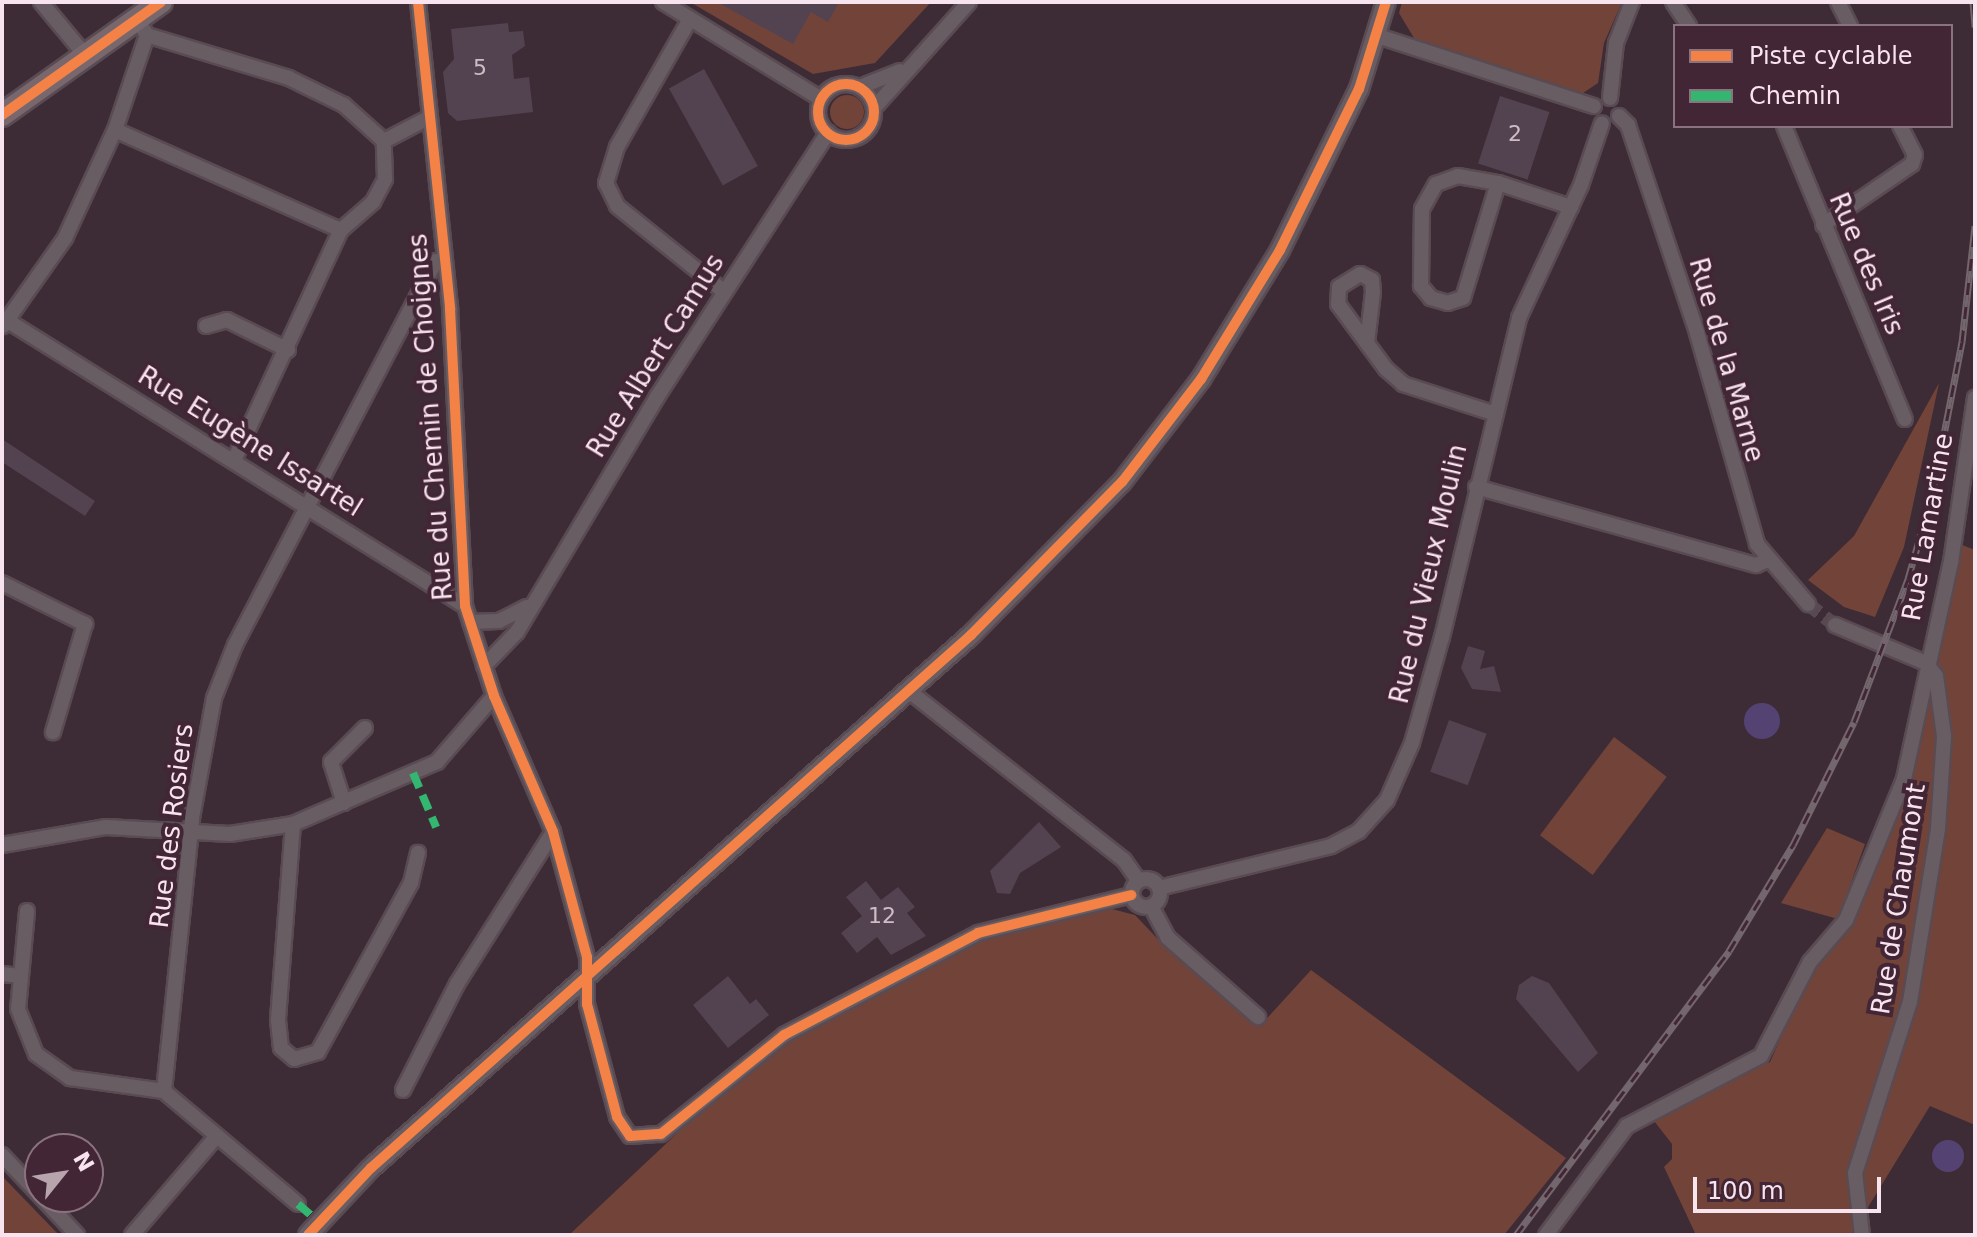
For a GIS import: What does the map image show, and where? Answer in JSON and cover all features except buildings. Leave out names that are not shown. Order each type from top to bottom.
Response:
[{"type":"main road","points":[[2,115],[85,55],[142,27],[161,2]]},
{"type":"street","points":[[41,2],[85,55]]},
{"type":"street","name":"Rue du Chemin de Choignes","points":[[418,2],[445,260],[465,606],[494,696],[553,832],[589,976],[587,1004],[617,1117],[630,1136],[661,1134],[784,1035],[978,933],[1131,895]]},
{"type":"street","points":[[663,2],[821,99]]},
{"type":"street","points":[[904,69],[860,87],[842,84],[821,99],[819,117],[828,133],[859,137],[870,126],[874,108],[904,69],[969,2]]},
{"type":"street","points":[[308,1235],[371,1168],[909,691],[1068,543],[1201,379],[1280,250],[1378,36],[1386,2]]},
{"type":"street","points":[[1378,36],[1594,106],[1610,98],[1616,43],[1632,2]]},
{"type":"street","points":[[1673,2],[1688,24]]},
{"type":"street","points":[[1838,2],[1849,24]]},
{"type":"street","points":[[690,19],[617,147],[606,183],[617,206],[723,291]]},
{"type":"street","points":[[5,324],[65,238],[115,130],[142,27],[289,78],[344,105],[384,141],[385,179],[373,202],[341,230],[288,350],[234,460]]},
{"type":"street","points":[[860,87],[874,108]]},
{"type":"street","name":"Rue de la Marne","points":[[1610,98],[1619,116],[1628,125],[1766,561],[1808,604]]},
{"type":"street","points":[[1594,106],[1602,123],[1619,116]]},
{"type":"street","points":[[384,141],[428,118]]},
{"type":"street","name":"Rue du Vieux Moulin","points":[[1159,888],[1331,846],[1373,818],[1412,743],[1492,413],[1519,318],[1571,207],[1602,123]]},
{"type":"street","name":"Rue des Iris","points":[[1785,128],[1905,419]]},
{"type":"street","points":[[1823,225],[1912,164],[1915,155],[1901,128]]},
{"type":"street","points":[[115,130],[341,230]]},
{"type":"street","name":"Rue Albert Camus","points":[[484,666],[512,637],[527,607],[723,291],[828,133]]},
{"type":"street","points":[[1498,183],[1463,298],[1448,303],[1431,298],[1421,286],[1422,209],[1428,195],[1458,176],[1498,183],[1571,207]]},
{"type":"street","name":"Rue des Rosiers","points":[[164,1091],[191,832],[220,678],[436,261],[445,260]]},
{"type":"street","points":[[206,326],[227,320],[288,350]]},
{"type":"street","name":"Rue Eugène Issartel","points":[[5,324],[234,460],[465,606]]},
{"type":"street","points":[[1367,343],[1403,384],[1492,413]]},
{"type":"street","name":"Rue Lamartine","points":[[1546,1235],[1627,1126],[1751,1064],[1772,1042],[1810,962],[1846,920],[1904,779],[1926,663],[1956,538],[1975,398]]},
{"type":"street","points":[[1476,487],[1756,565],[1766,561]]},
{"type":"street","points":[[2,583],[85,624],[53,732]]},
{"type":"street","points":[[470,622],[499,621],[527,607]]},
{"type":"street","points":[[499,621],[512,637]]},
{"type":"street","points":[[1835,625],[1926,663]]},
{"type":"street","name":"Rue de Chaumont","points":[[1862,1235],[1855,1173],[1910,1002],[1938,829],[1944,736],[1936,676],[1926,663]]},
{"type":"street","points":[[909,691],[1113,851],[1138,880]]},
{"type":"street","points":[[2,845],[106,827],[230,834],[293,824],[444,757],[494,696]]},
{"type":"street","points":[[344,803],[331,762],[365,728]]},
{"type":"street","points":[[293,824],[278,1020],[281,1048],[294,1059],[318,1052],[411,883],[418,853]]},
{"type":"street","points":[[403,1090],[457,984],[553,832]]},
{"type":"street","points":[[1138,880],[1151,879],[1159,888],[1151,906]]},
{"type":"street","points":[[1138,880],[1131,895],[1138,905],[1151,906]]},
{"type":"street","points":[[1151,906],[1168,938],[1258,1017]]},
{"type":"street","points":[[27,911],[20,976],[22,1028],[44,1063],[83,1081],[164,1091],[298,1204]]},
{"type":"street","points":[[2,974],[20,976]]},
{"type":"street","points":[[132,1235],[216,1137]]},
{"type":"street","points":[[2,1155],[77,1235]]},
{"type":"shaded area","points":[[690,2],[931,2],[875,63],[813,74]]},
{"type":"shaded area","points":[[1402,2],[1622,2],[1604,43],[1598,83],[1583,93],[1414,38],[1399,13]]},
{"type":"shaded area","points":[[847,95],[859,100],[864,112],[859,124],[847,129],[835,124],[830,112],[835,100]]},
{"type":"shaded area","points":[[1939,383],[1904,547],[1875,617],[1844,607],[1808,580],[1854,536]]},
{"type":"shaded area","points":[[1962,545],[1975,550],[1975,1125],[1930,1106],[1851,1235],[1696,1235],[1664,1167],[1672,1159],[1672,1144],[1651,1117],[1770,1062],[1813,966],[1854,924],[1867,874],[1911,782]]},
{"type":"shaded area","points":[[1762,703],[1775,708],[1780,721],[1775,734],[1762,739],[1749,734],[1744,721],[1749,708]]},
{"type":"shaded area","points":[[1614,737],[1667,777],[1593,875],[1540,835]]},
{"type":"shaded area","points":[[1827,828],[1865,844],[1838,919],[1781,903]]},
{"type":"shaded area","points":[[1108,908],[1135,915],[1173,955],[1260,1026],[1311,970],[1566,1158],[1504,1235],[569,1235],[738,1076],[833,1012],[986,939]]},
{"type":"shaded area","points":[[1948,1140],[1959,1145],[1964,1156],[1959,1167],[1948,1172],[1937,1167],[1932,1156],[1937,1145]]},
{"type":"shaded area","points":[[2,1176],[24,1199],[24,1213],[38,1213],[59,1235],[2,1235]]},
{"type":"tunnel","points":[[1808,604],[1835,625]]},
{"type":"railway","points":[[1973,2],[1975,27]]},
{"type":"railway","points":[[1516,1235],[1729,951],[1793,845],[1854,722],[1908,579],[1933,491],[1962,342],[1975,226]]},
{"type":"marked path","points":[[413,773],[436,827]]},
{"type":"marked path","points":[[298,1204],[319,1222]]},
{"type":"cycle path","points":[[2,115],[161,2]]},
{"type":"cycle path","points":[[418,2],[450,309],[465,606],[494,696],[553,832],[587,957],[587,1004],[617,1117],[630,1136],[661,1134],[784,1035],[978,933],[1131,895]]},
{"type":"cycle path","points":[[308,1235],[371,1168],[971,635],[1122,482],[1201,379],[1280,250],[1359,89],[1386,2]]},
{"type":"cycle path","points":[[846,84],[866,92],[874,112],[866,132],[846,140],[826,132],[818,112],[826,92],[846,84]]}]
